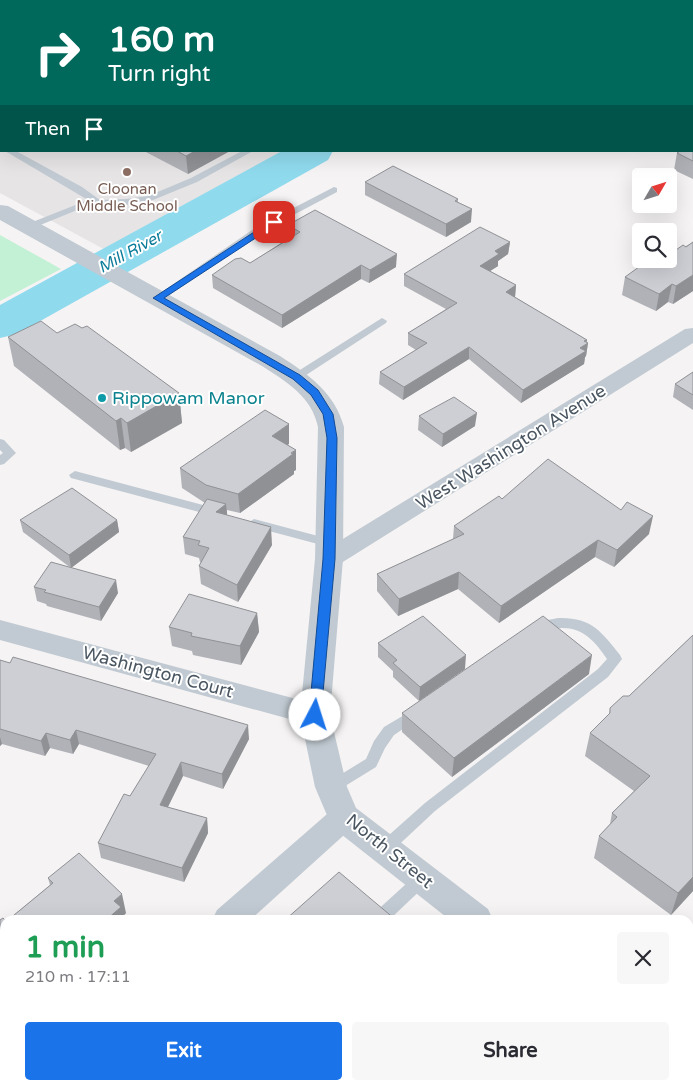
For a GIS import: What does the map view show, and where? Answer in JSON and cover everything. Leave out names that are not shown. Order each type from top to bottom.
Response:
[{"type":"street","name":"North Street","points":[[0,211],[155,296],[296,377],[322,402],[328,414],[331,427],[329,551],[315,715],[331,787],[344,817],[470,915]]},
{"type":"street","name":"West Washington Avenue","points":[[329,551],[693,334]]},
{"type":"street","name":"Washington Court","points":[[0,630],[315,715]]},
{"type":"street","points":[[234,915],[344,817]]},
{"type":"lane","points":[[11,152],[79,189],[97,202]]},
{"type":"lane","points":[[28,227],[71,207],[97,202],[126,202],[150,198],[194,180],[247,152]]},
{"type":"lane","points":[[155,296],[258,230],[334,190]]},
{"type":"lane","points":[[296,377],[382,321]]},
{"type":"lane","points":[[0,443],[10,453],[0,461]]},
{"type":"lane","points":[[75,475],[238,518],[329,551]]},
{"type":"lane","points":[[384,848],[430,807],[603,673],[615,659],[593,632],[582,626],[562,622],[539,627],[523,638]]},
{"type":"lane","points":[[331,787],[371,763],[379,745],[389,731],[428,704]]},
{"type":"lane","points":[[383,915],[423,878]]},
{"type":"shaded area","name":"Cloonan Middle School","points":[[0,152],[287,152],[188,211],[111,253],[0,193]]},
{"type":"green space","points":[[0,235],[61,269],[0,301]]},
{"type":"building","points":[[179,152],[193,152],[186,156]]},
{"type":"building","points":[[693,152],[693,161],[677,153]]},
{"type":"building","points":[[393,166],[458,199],[455,201],[472,209],[446,224],[365,182]]},
{"type":"building","points":[[315,210],[397,254],[370,270],[361,265],[282,315],[212,275],[235,259],[241,258],[250,263],[300,232],[288,225]]},
{"type":"building","points":[[480,227],[510,242],[495,251],[499,254],[480,266],[516,285],[506,292],[587,340],[584,341],[588,343],[580,348],[586,351],[523,390],[469,347],[404,387],[380,372],[427,343],[408,333],[457,303],[404,274]]},
{"type":"building","points":[[693,242],[693,275],[676,286],[672,284],[659,294],[625,277],[638,268],[677,268],[677,249],[683,245],[686,247]]},
{"type":"building","points":[[41,321],[57,333],[75,324],[82,328],[87,326],[179,393],[127,423],[121,418],[116,421],[8,337]]},
{"type":"building","points":[[693,372],[693,395],[675,384]]},
{"type":"building","points":[[454,397],[477,413],[443,434],[419,416]]},
{"type":"building","points":[[265,410],[289,424],[272,436],[296,450],[238,494],[206,485],[180,468]]},
{"type":"building","points":[[548,459],[621,510],[627,502],[653,516],[617,550],[598,540],[501,606],[459,572],[399,599],[377,574],[464,534],[454,526],[499,496],[502,499]]},
{"type":"building","points":[[72,488],[117,520],[69,555],[20,520]]},
{"type":"building","points":[[207,499],[226,504],[216,512],[271,527],[237,585],[199,566],[209,548],[198,545],[200,541],[183,537]]},
{"type":"building","points":[[51,562],[116,580],[99,607],[44,592],[46,590],[34,587]]},
{"type":"building","points":[[189,594],[257,613],[240,646],[191,636],[192,633],[169,627]]},
{"type":"building","points":[[423,616],[466,655],[420,687],[393,663],[397,660],[378,643]]},
{"type":"building","points":[[543,616],[592,655],[454,758],[402,713]]},
{"type":"building","points":[[693,635],[693,877],[678,893],[599,836],[617,817],[612,813],[650,776],[590,733],[610,713],[610,708],[623,696],[629,696]]},
{"type":"building","points":[[13,657],[248,725],[222,774],[181,762],[160,805],[207,818],[182,868],[98,843],[124,794],[130,796],[156,754],[76,730],[70,740],[46,733],[41,741],[0,729],[0,660],[10,663]]},
{"type":"building","points":[[79,853],[122,894],[114,901],[121,907],[112,915],[14,915],[53,883],[48,878]]},
{"type":"building","points":[[339,872],[390,915],[291,915]]},
{"type":"waterway","name":"Mill River","points":[[0,324],[311,152]]},
{"type":"place","name":"Cloonan Middle School","points":[[127,172]]},
{"type":"place","name":"Rippowam Manor","points":[[102,398]]},
{"type":"route","points":[[274,222],[258,230],[158,298],[296,377],[314,392],[328,414],[332,438],[329,559],[315,715]]}]
